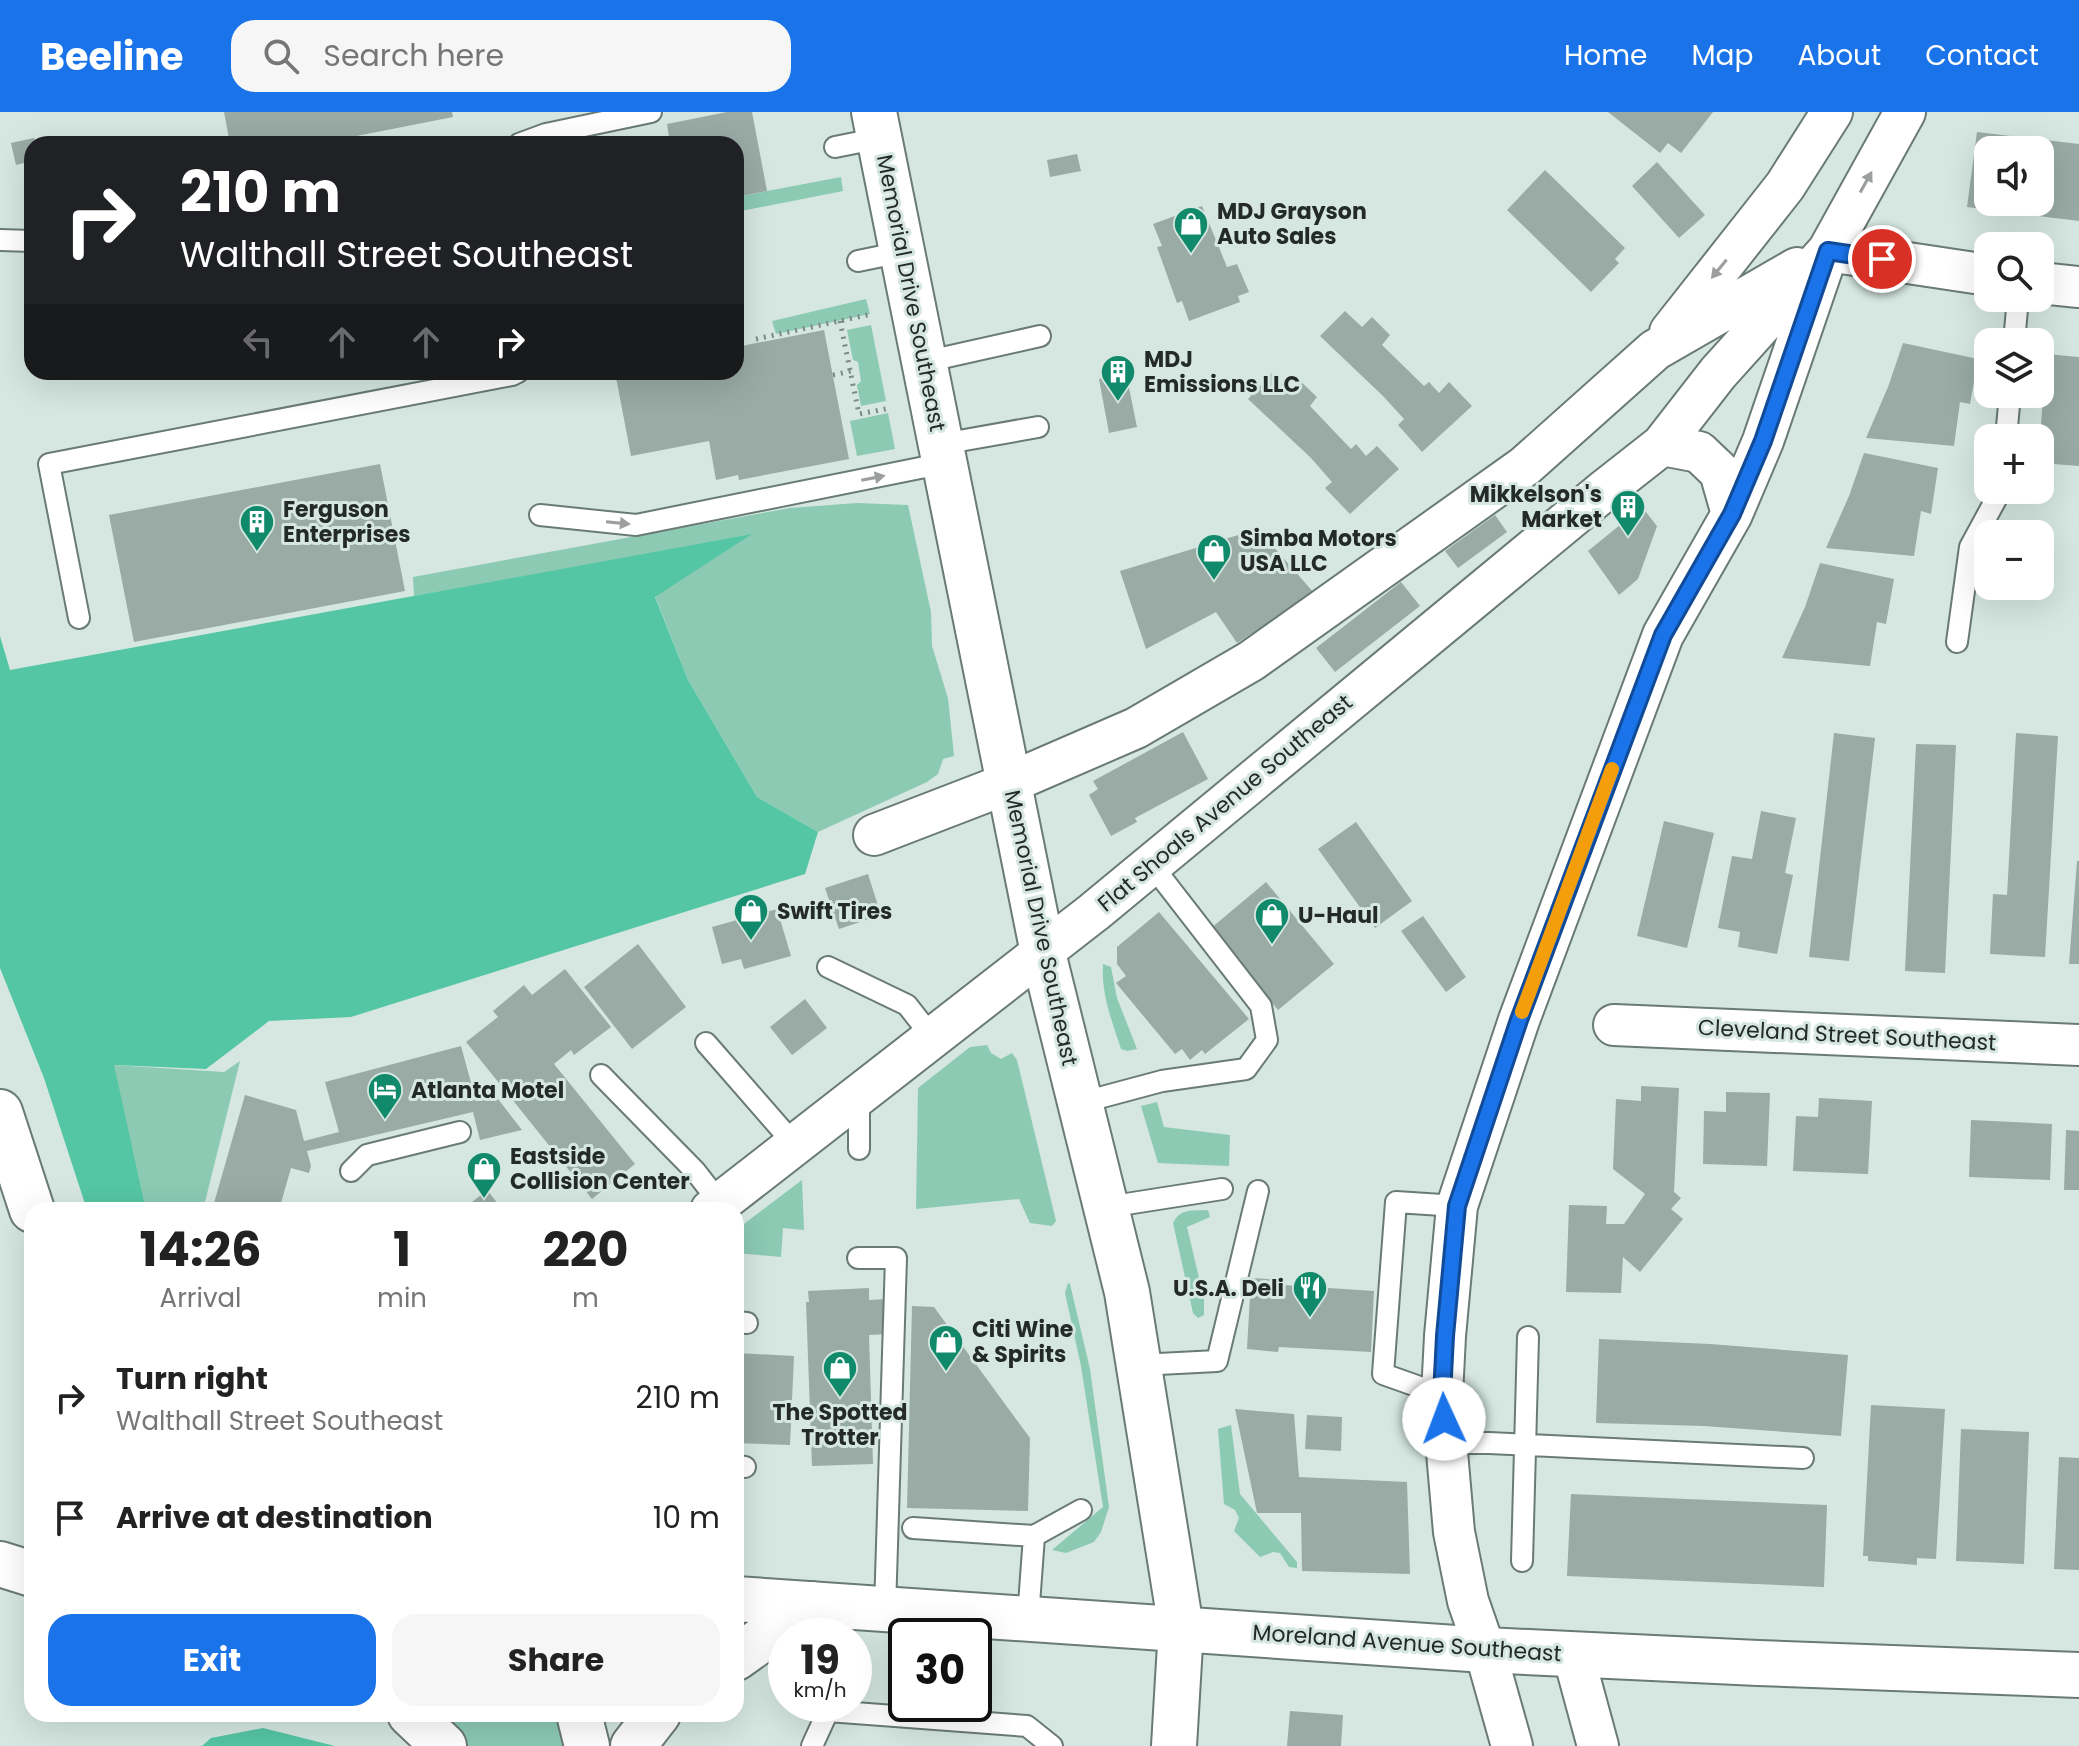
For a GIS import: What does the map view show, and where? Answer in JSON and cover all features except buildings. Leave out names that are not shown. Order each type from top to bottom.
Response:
[{"type":"main road","name":"Memorial Drive Southeast","points":[[877,125],[1043,953],[1127,1292],[1181,1628],[1174,1746]]},
{"type":"main road","points":[[0,1112],[29,1202]]},
{"type":"main road","points":[[0,1557],[24,1558]]},
{"type":"main road","points":[[0,1564],[24,1572]]},
{"type":"main road","name":"Moreland Avenue Southeast","points":[[744,1600],[885,1609],[918,1618]]},
{"type":"main road","points":[[744,1652],[811,1604]]},
{"type":"main road","name":"Moreland Avenue Southeast","points":[[992,1620],[1028,1618],[1485,1650],[2079,1675]]},
{"type":"main road","points":[[418,1722],[444,1746]]},
{"type":"main road","points":[[581,1722],[587,1746]]},
{"type":"main road","points":[[633,1746],[652,1722]]},
{"type":"street","points":[[874,835],[1009,783],[1136,728],[1208,674],[1251,661],[1525,466],[1655,350],[1785,186],[1832,112]]},
{"type":"street","name":"Flat Shoals Avenue Southeast","points":[[721,1202],[1043,953],[1662,445],[1718,373],[1765,296],[1828,251],[1905,112]]},
{"type":"street","points":[[1763,441],[1765,296],[1785,186]]},
{"type":"street","points":[[1505,1744],[1485,1650],[1468,1601],[1454,1532],[1442,1395],[1457,1206],[1519,1020],[1663,635],[1732,514],[1763,441],[1828,251],[1974,273]]},
{"type":"street","points":[[2054,284],[2079,287]]},
{"type":"street","points":[[1655,350],[1765,296]]},
{"type":"street","points":[[1662,445],[1699,452],[1720,472],[1732,514]]},
{"type":"street","name":"Cleveland Street Southeast","points":[[1614,1025],[2079,1045]]},
{"type":"street","points":[[1573,1654],[1598,1746]]},
{"type":"lane","points":[[541,136],[651,112]]},
{"type":"lane","points":[[835,147],[877,125]]},
{"type":"lane","points":[[0,240],[24,241]]},
{"type":"lane","points":[[858,261],[902,252]]},
{"type":"lane","points":[[924,362],[1040,336]]},
{"type":"lane","points":[[79,618],[49,464],[486,380]]},
{"type":"lane","points":[[540,515],[636,525],[943,454],[1038,427]]},
{"type":"lane","points":[[1957,642],[1970,547],[1993,504]]},
{"type":"lane","points":[[1080,1103],[1162,1081],[1246,1069],[1267,1040],[1261,1006],[1151,864]]},
{"type":"lane","points":[[828,967],[907,1005],[933,1038]]},
{"type":"lane","points":[[706,1043],[795,1145]]},
{"type":"lane","points":[[601,1075],[695,1171],[712,1202]]},
{"type":"lane","points":[[859,1096],[859,1149]]},
{"type":"lane","points":[[351,1171],[367,1155],[460,1132]]},
{"type":"lane","points":[[1107,1207],[1222,1189]]},
{"type":"lane","points":[[1139,1365],[1217,1361],[1258,1191]]},
{"type":"lane","points":[[1442,1395],[1383,1374],[1396,1202],[1457,1206]]},
{"type":"lane","points":[[858,1258],[896,1258],[885,1609]]},
{"type":"lane","points":[[1522,1561],[1528,1337]]},
{"type":"lane","points":[[1447,1443],[1803,1458]]},
{"type":"lane","points":[[913,1528],[1034,1536],[1081,1510]]},
{"type":"lane","points":[[1028,1618],[1034,1536]]},
{"type":"lane","points":[[812,1746],[828,1711],[888,1712]]},
{"type":"lane","points":[[992,1721],[1027,1726],[1052,1746]]},
{"type":"path","points":[[756,339],[877,313]]},
{"type":"path","points":[[840,321],[859,414],[896,408]]},
{"type":"path","points":[[833,375],[851,371]]},
{"type":"green space","points":[[841,177],[843,191],[744,210],[744,195]]},
{"type":"green space","points":[[866,299],[870,314],[776,334],[772,321]]},
{"type":"green space","points":[[871,325],[886,401],[861,406],[857,385],[861,381],[858,362],[853,360],[847,330]]},
{"type":"green space","points":[[888,413],[895,449],[857,456],[850,421]]},
{"type":"green space","points":[[857,503],[908,505],[931,612],[932,646],[948,698],[954,756],[943,759],[938,774],[927,782],[818,832],[757,797],[688,680],[655,596],[749,535],[414,596],[413,577],[790,508]]},
{"type":"green space","points":[[752,534],[655,597],[688,680],[757,797],[818,832],[805,874],[351,1017],[269,1021],[206,1069],[114,1065],[144,1202],[84,1202],[44,1078],[0,968],[0,636],[10,670]]},
{"type":"green space","points":[[1103,964],[1111,967],[1117,998],[1137,1049],[1121,1049],[1105,997]]},
{"type":"green space","points":[[987,1045],[991,1053],[1001,1059],[1012,1053],[1017,1060],[1056,1221],[1052,1226],[1030,1223],[1019,1199],[916,1209],[918,1088],[970,1047]]},
{"type":"green space","points":[[240,1061],[205,1202],[144,1202],[113,1065],[224,1072]]},
{"type":"green space","points":[[1157,1102],[1164,1127],[1230,1135],[1229,1166],[1158,1163],[1141,1106]]},
{"type":"green space","points":[[802,1180],[804,1230],[783,1228],[781,1257],[744,1254],[744,1224]]},
{"type":"green space","points":[[1208,1210],[1210,1217],[1187,1227],[1204,1299],[1204,1315],[1198,1318],[1193,1313],[1173,1223],[1183,1213]]},
{"type":"green space","points":[[1068,1283],[1090,1369],[1109,1507],[1101,1532],[1094,1542],[1066,1553],[1052,1550],[1103,1507],[1081,1366],[1065,1293]]},
{"type":"green space","points":[[1231,1425],[1240,1494],[1297,1562],[1297,1568],[1289,1567],[1280,1553],[1260,1557],[1234,1531],[1239,1518],[1235,1510],[1224,1504],[1218,1429]]},
{"type":"green space","points":[[445,1722],[565,1722],[569,1746],[467,1746]]},
{"type":"green space","points":[[263,1728],[335,1746],[202,1746],[211,1738]]},
{"type":"slow traffic","points":[[1522,1012],[1612,769]]},
{"type":"place","name":"MDJ Grayson Auto Sales","points":[[1191,255]]},
{"type":"place","name":"MDJ Emissions LLC","points":[[1118,403]]},
{"type":"place","name":"Mikkelson's Market","points":[[1628,538]]},
{"type":"place","name":"Ferguson Enterprises","points":[[257,553]]},
{"type":"place","name":"Simba Motors USA LLC","points":[[1214,582]]},
{"type":"place","name":"Swift Tires","points":[[751,942]]},
{"type":"place","name":"U-Haul","points":[[1272,946]]},
{"type":"place","name":"Atlanta Motel","points":[[385,1121]]},
{"type":"place","name":"Eastside Collision Center","points":[[484,1200]]},
{"type":"place","name":"U.S.A. Deli","points":[[1310,1319]]},
{"type":"place","name":"Citi Wine & Spirits","points":[[946,1373]]},
{"type":"place","name":"The Spotted Trotter","points":[[840,1399]]},
{"type":"route","points":[[1444,1419],[1445,1336],[1457,1206],[1519,1020],[1618,750],[1663,635],[1732,514],[1763,441],[1828,251],[1882,259]]}]
